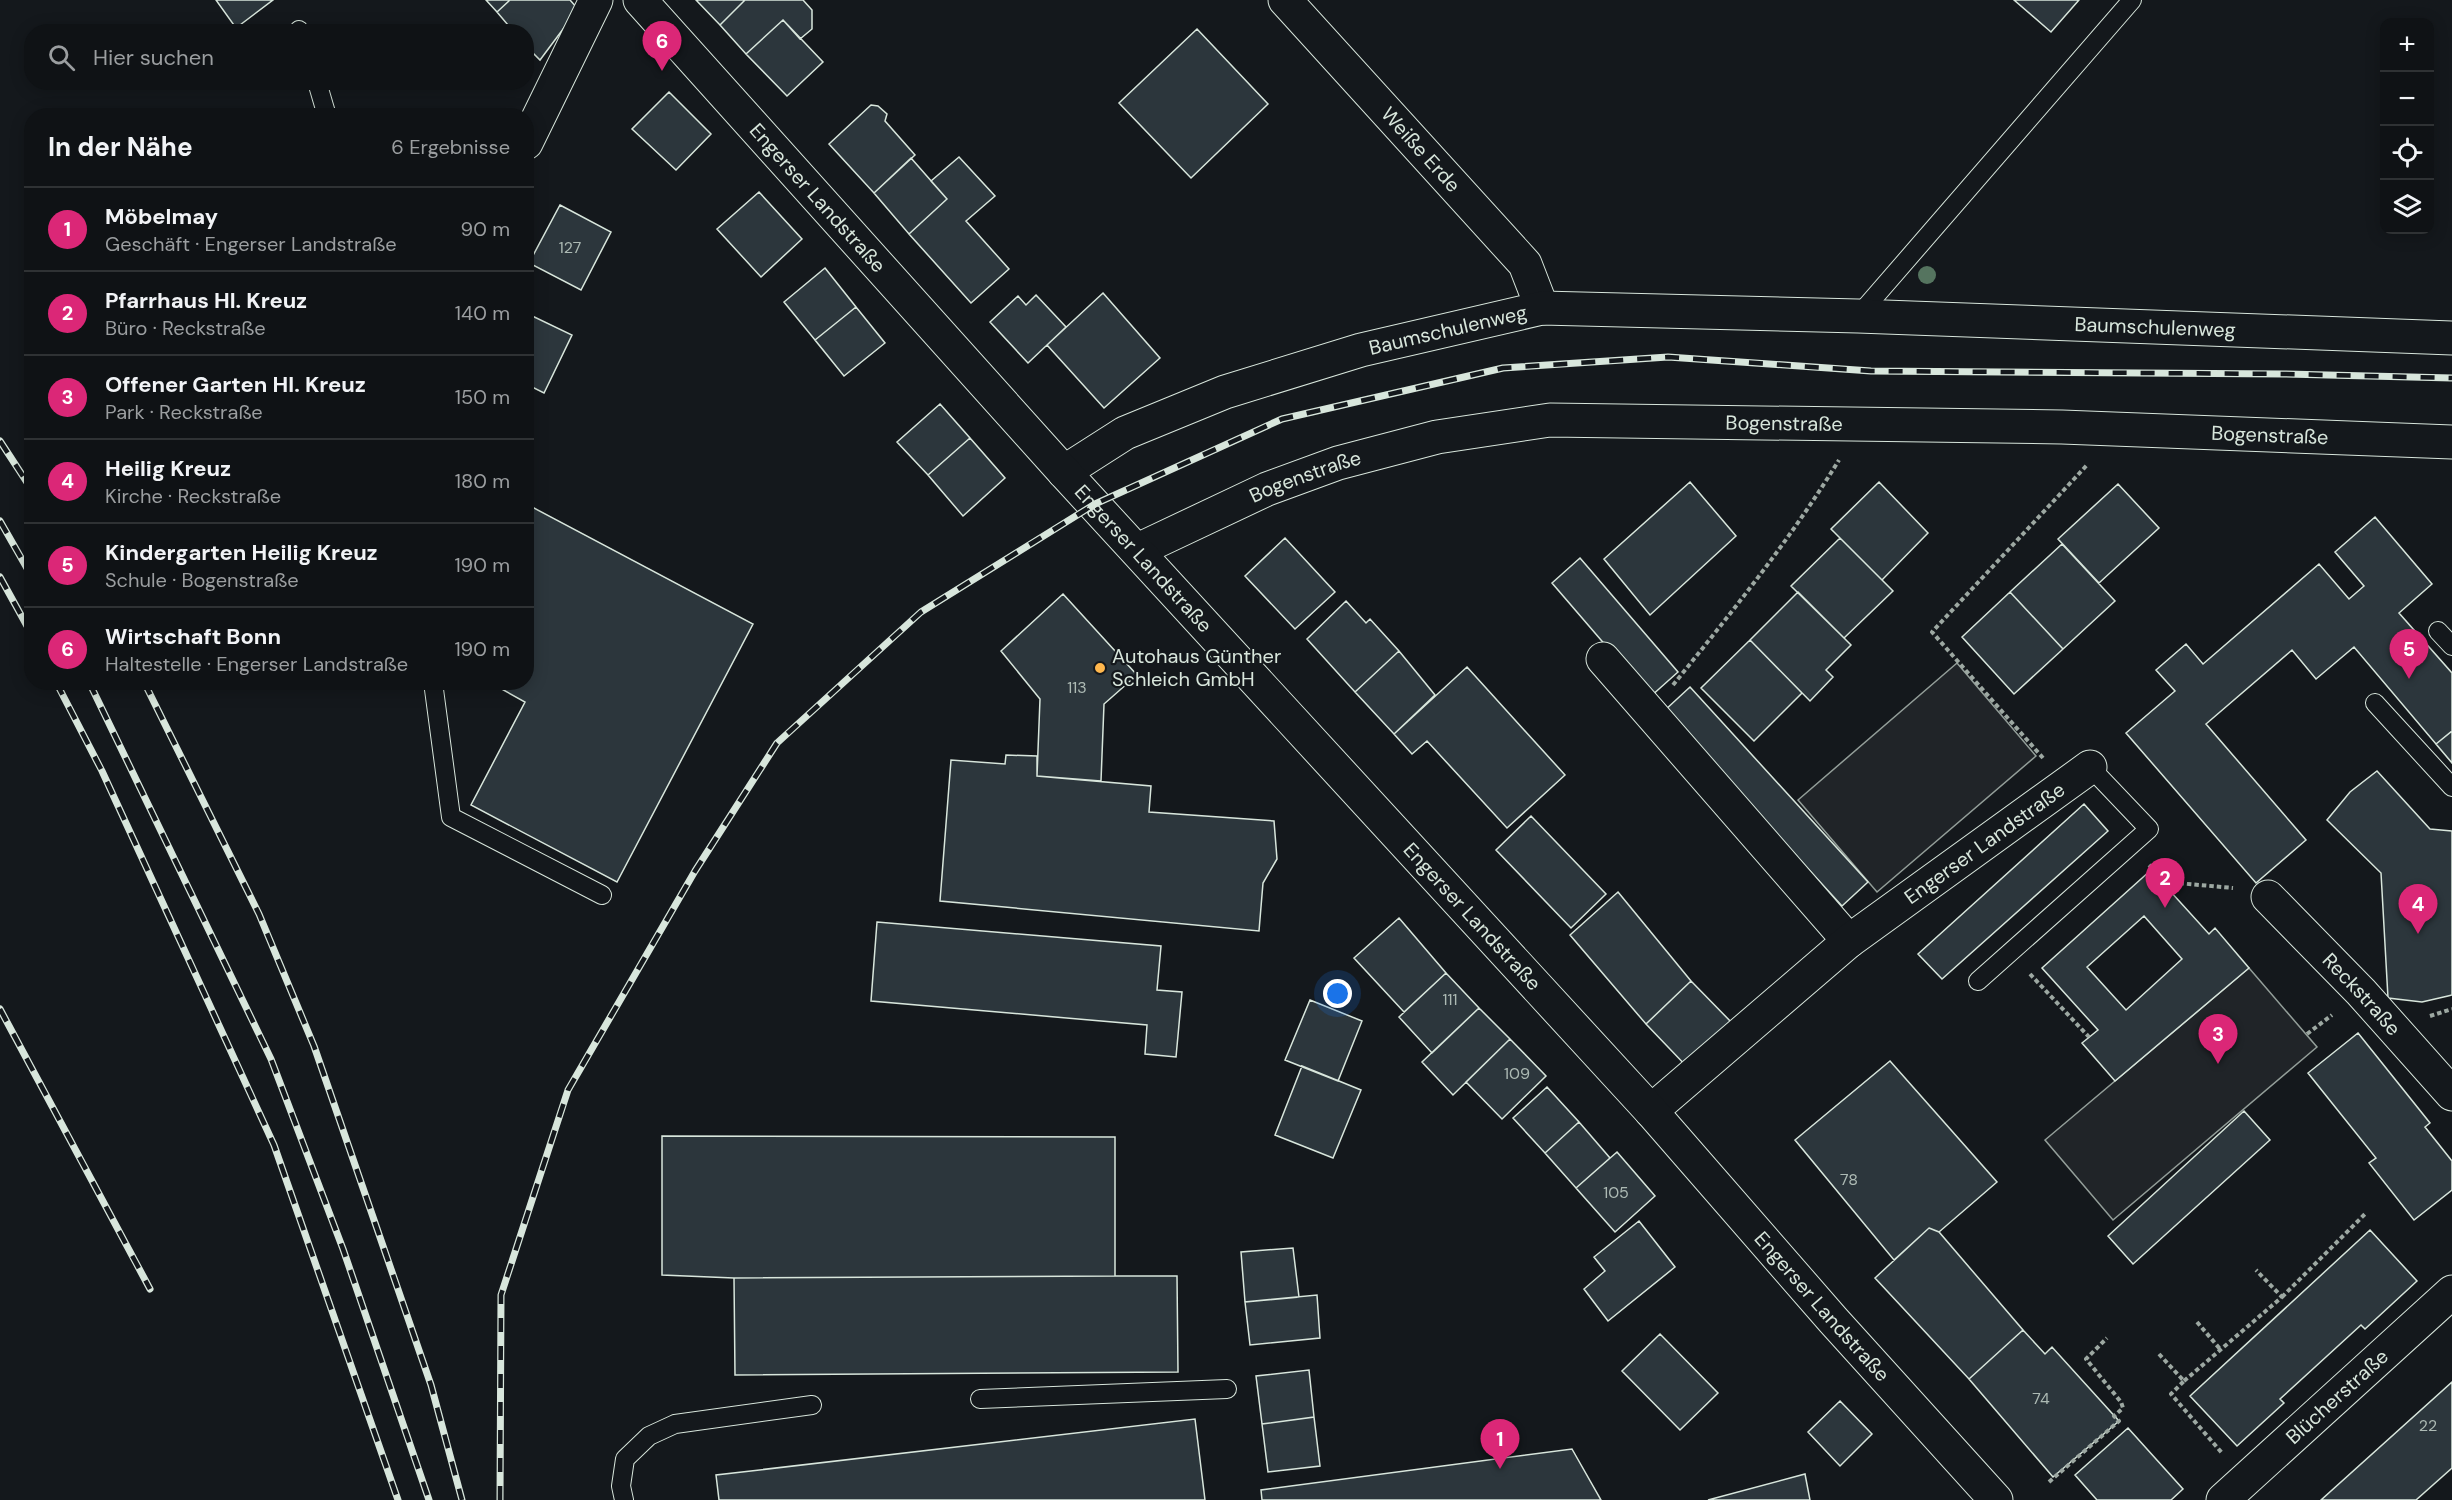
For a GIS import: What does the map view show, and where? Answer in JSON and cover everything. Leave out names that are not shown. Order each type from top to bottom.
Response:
[{"type":"street","points":[[534,127],[596,0]]},
{"type":"street","name":"Engerser Landstraße","points":[[640,0],[1412,854],[1651,1111],[1833,1320],[1996,1500]]},
{"type":"street","name":"Weiße Erde","points":[[1286,0],[1525,264],[1542,308]]},
{"type":"street","name":"Baumschulenweg","points":[[1065,472],[1125,433],[1225,392],[1361,350],[1542,308],[1858,316],[2452,338]]},
{"type":"street","name":"Bogenstraße","points":[[1138,550],[1267,489],[1338,463],[1437,437],[1550,420],[2062,427],[2119,431],[2452,442]]},
{"type":"street","points":[[1603,659],[1849,941]]},
{"type":"street","name":"Engerser Landstraße","points":[[1651,1111],[1849,941],[2079,776]]},
{"type":"street","name":"Reckstraße","points":[[2268,897],[2361,992],[2452,1094]]},
{"type":"street","name":"Blücherstraße","points":[[2223,1500],[2452,1292]]},
{"type":"lane","points":[[1858,316],[2132,0]]},
{"type":"lane","points":[[319,90],[325,108]]},
{"type":"lane","points":[[2438,631],[2452,646]]},
{"type":"lane","points":[[434,690],[451,817],[602,895]]},
{"type":"lane","points":[[2375,703],[2452,787]]},
{"type":"lane","points":[[1978,981],[2149,829],[2079,776]]},
{"type":"lane","points":[[980,1399],[1227,1389]]},
{"type":"lane","points":[[624,1500],[621,1486],[625,1459],[649,1436],[675,1424],[812,1405]]},
{"type":"path","points":[[1650,713],[1742,600],[1811,506],[1862,423]]},
{"type":"path","points":[[2079,776],[1954,657],[1932,632],[2119,431]]},
{"type":"path","points":[[2132,844],[2166,882],[2262,892],[2268,897]]},
{"type":"path","points":[[2012,953],[2089,1037]]},
{"type":"path","points":[[2223,1454],[2171,1394],[2282,1296],[2366,1214]]},
{"type":"path","points":[[2256,1270],[2282,1296]]},
{"type":"path","points":[[2197,1322],[2220,1349]]},
{"type":"path","points":[[2049,1482],[2119,1420],[2114,1416],[2123,1408],[2121,1402],[2086,1359],[2107,1338]]},
{"type":"path","points":[[2159,1354],[2184,1381]]},
{"type":"shaded area","points":[[1957,663],[2036,756],[1877,892],[1798,800]]},
{"type":"shaded area","points":[[2249,968],[2317,1047],[2113,1220],[2045,1140]]},
{"type":"building","points":[[216,0],[273,0],[241,24],[233,24]]},
{"type":"building","points":[[486,0],[510,0],[497,12]]},
{"type":"building","points":[[510,0],[570,0],[578,9],[540,60],[534,54],[534,24],[507,24],[497,12]]},
{"type":"building","points":[[696,0],[745,0],[720,25]]},
{"type":"building","points":[[745,0],[803,0],[812,10],[812,29],[800,39],[783,20],[746,54],[720,25]]},
{"type":"building","points":[[2014,0],[2079,0],[2051,32]]},
{"type":"building","points":[[783,20],[823,62],[787,96],[746,54]]},
{"type":"building","points":[[1197,29],[1268,104],[1191,178],[1119,103]]},
{"type":"building","points":[[669,92],[711,134],[676,170],[632,129]]},
{"type":"building","points":[[871,105],[878,106],[887,114],[885,121],[915,155],[874,193],[829,144]]},
{"type":"building","points":[[959,157],[995,196],[966,221],[1009,269],[971,303],[909,234],[947,199],[931,181]]},
{"type":"building","points":[[911,158],[947,199],[909,234],[874,193]]},
{"type":"building","points":[[759,192],[802,239],[761,277],[717,229]]},
{"type":"building","points":[[560,205],[611,232],[581,290],[534,266],[534,254]]},
{"type":"building","points":[[825,268],[856,307],[815,340],[784,302]]},
{"type":"building","points":[[1103,293],[1160,358],[1104,408],[1047,345]]},
{"type":"building","points":[[1036,295],[1066,327],[1028,363],[990,322],[1018,296],[1026,305]]},
{"type":"building","points":[[856,307],[885,343],[844,376],[815,340]]},
{"type":"building","points":[[534,317],[572,335],[544,393],[534,388]]},
{"type":"building","points":[[940,404],[970,438],[928,475],[897,442]]},
{"type":"building","points":[[970,438],[1005,478],[963,516],[928,475]]},
{"type":"building","points":[[1690,482],[1736,536],[1650,615],[1604,559]]},
{"type":"building","points":[[1879,482],[1928,533],[1882,580],[1831,529]]},
{"type":"building","points":[[2118,484],[2159,528],[2099,583],[2058,539]]},
{"type":"building","points":[[534,508],[753,624],[617,882],[471,805],[525,702],[503,690],[534,690]]},
{"type":"building","points":[[2375,517],[2432,584],[2399,613],[2452,673],[2452,731],[2436,744],[2354,647],[2316,679],[2292,650],[2206,724],[2306,840],[2256,883],[2126,733],[2175,691],[2156,670],[2186,644],[2203,664],[2319,564],[2349,599],[2364,586],[2335,552]]},
{"type":"building","points":[[1285,538],[1335,592],[1295,629],[1245,576]]},
{"type":"building","points":[[1840,538],[1893,591],[1844,638],[1791,586]]},
{"type":"building","points":[[2062,544],[2115,601],[2063,649],[2010,592]]},
{"type":"building","points":[[1580,558],[1678,672],[1650,697],[1552,583]]},
{"type":"building","points":[[1798,592],[1851,645],[1826,670],[1833,677],[1810,701],[1750,640]]},
{"type":"building","points":[[2010,592],[2063,649],[2014,694],[1962,637]]},
{"type":"building","points":[[1063,594],[1137,675],[1104,704],[1101,781],[1037,776],[1040,699],[1001,651]]},
{"type":"building","points":[[1346,601],[1366,623],[1370,619],[1399,651],[1355,692],[1307,639]]},
{"type":"building","points":[[1750,640],[1802,693],[1754,741],[1701,688]]},
{"type":"building","points":[[1399,651],[1435,695],[1394,734],[1355,692]]},
{"type":"building","points":[[1467,667],[1565,775],[1507,828],[1427,741],[1412,754],[1394,734]]},
{"type":"building","points":[[1690,687],[1868,882],[1842,906],[1664,711]]},
{"type":"building","points":[[2452,731],[2452,763],[2436,744]]},
{"type":"building","points":[[1006,755],[1037,756],[1037,776],[1151,786],[1149,812],[1274,821],[1277,859],[1263,883],[1259,931],[940,901],[951,760],[1005,764]]},
{"type":"building","points":[[2377,771],[2430,829],[2452,831],[2452,995],[2422,1002],[2388,998],[2381,873],[2327,820],[2350,792]]},
{"type":"building","points":[[2084,804],[2108,831],[1942,979],[1918,954]]},
{"type":"building","points":[[1531,816],[1606,894],[1571,928],[1496,850]]},
{"type":"building","points":[[2151,870],[2209,934],[2215,928],[2249,968],[2115,1081],[2082,1043],[2098,1030],[2042,968]],"holes":[[[2144,916],[2182,959],[2126,1010],[2087,967]]]},
{"type":"building","points":[[1618,892],[1691,981],[1646,1024],[1570,935]]},
{"type":"building","points":[[1399,918],[1446,973],[1404,1012],[1354,958]]},
{"type":"building","points":[[877,922],[1161,946],[1157,990],[1182,992],[1176,1057],[1145,1054],[1147,1025],[871,1001]]},
{"type":"building","points":[[1446,973],[1479,1008],[1432,1053],[1399,1017]]},
{"type":"building","points":[[1691,981],[1735,1026],[1690,1070],[1646,1024]]},
{"type":"building","points":[[1310,1000],[1362,1021],[1338,1081],[1285,1060]]},
{"type":"building","points":[[1479,1008],[1510,1039],[1453,1095],[1422,1062]]},
{"type":"building","points":[[2358,1033],[2430,1123],[2425,1127],[2452,1161],[2452,1190],[2414,1220],[2369,1163],[2376,1158],[2308,1073]]},
{"type":"building","points":[[1510,1039],[1546,1076],[1502,1119],[1466,1082]]},
{"type":"building","points":[[1890,1061],[1997,1182],[1939,1232],[1929,1228],[1894,1260],[1795,1140]]},
{"type":"building","points":[[1302,1066],[1361,1090],[1333,1158],[1275,1135]]},
{"type":"building","points":[[1547,1087],[1579,1122],[1545,1153],[1513,1118]]},
{"type":"building","points":[[2244,1111],[2270,1140],[2133,1264],[2108,1236]]},
{"type":"building","points":[[1579,1122],[1610,1158],[1576,1188],[1545,1153]]},
{"type":"building","points":[[662,1136],[1115,1137],[1115,1276],[734,1278],[662,1275]]},
{"type":"building","points":[[1617,1152],[1655,1196],[1615,1232],[1576,1188]]},
{"type":"building","points":[[1639,1221],[1675,1267],[1608,1321],[1584,1289],[1605,1271],[1594,1257]]},
{"type":"building","points":[[1929,1228],[1939,1232],[2023,1330],[1969,1379],[1875,1278]]},
{"type":"building","points":[[2370,1230],[2417,1281],[2365,1329],[2361,1325],[2280,1399],[2284,1403],[2237,1446],[2190,1396]]},
{"type":"building","points":[[1293,1248],[1299,1297],[1245,1302],[1241,1252]]},
{"type":"building","points":[[1177,1276],[1178,1372],[735,1375],[734,1278]]},
{"type":"building","points":[[1317,1295],[1320,1338],[1250,1345],[1245,1302]]},
{"type":"building","points":[[2023,1330],[2045,1354],[2052,1347],[2119,1421],[2053,1477],[1969,1379]]},
{"type":"building","points":[[1660,1334],[1718,1393],[1680,1430],[1622,1371]]},
{"type":"building","points":[[1309,1370],[1314,1417],[1262,1424],[1256,1376]]},
{"type":"building","points":[[2452,1382],[2452,1468],[2416,1500],[2321,1500]]},
{"type":"building","points":[[1840,1401],[1872,1434],[1840,1466],[1808,1432]]},
{"type":"building","points":[[1314,1417],[1320,1466],[1268,1472],[1262,1424]]},
{"type":"building","points":[[1195,1419],[1205,1500],[719,1500],[716,1475]]},
{"type":"building","points":[[2128,1428],[2183,1489],[2171,1500],[2097,1500],[2075,1475]]},
{"type":"building","points":[[1572,1449],[1601,1500],[1262,1500],[1261,1490]]},
{"type":"building","points":[[1805,1474],[1810,1500],[1708,1500]]},
{"type":"railway","points":[[500,1500],[501,1295],[568,1090],[695,871],[777,743],[921,612],[1095,504],[1282,419],[1503,368],[1668,357],[1871,371],[2284,374],[2452,378]]},
{"type":"railway","points":[[0,441],[24,478]]},
{"type":"railway","points":[[0,521],[24,563]]},
{"type":"railway","points":[[0,577],[24,620]]},
{"type":"railway","points":[[60,690],[102,771],[274,1145],[398,1500]]},
{"type":"railway","points":[[93,690],[271,1059],[343,1249],[429,1500]]},
{"type":"railway","points":[[148,690],[259,914],[314,1046],[431,1385],[462,1500]]},
{"type":"railway","points":[[0,1009],[150,1289]]},
{"type":"place","name":"Wirtschaft Bonn","points":[[662,71]]},
{"type":"place","name":"Autohaus Günther Schleich GmbH","points":[[1100,668]]},
{"type":"place","name":"Kindergarten Heilig Kreuz","points":[[2409,679]]},
{"type":"place","name":"Pfarrhaus Hl. Kreuz","points":[[2165,908]]},
{"type":"place","name":"Heilig Kreuz","points":[[2418,934]]},
{"type":"place","name":"Offener Garten Hl. Kreuz","points":[[2218,1064]]},
{"type":"place","name":"Möbelmay","points":[[1500,1469]]}]
